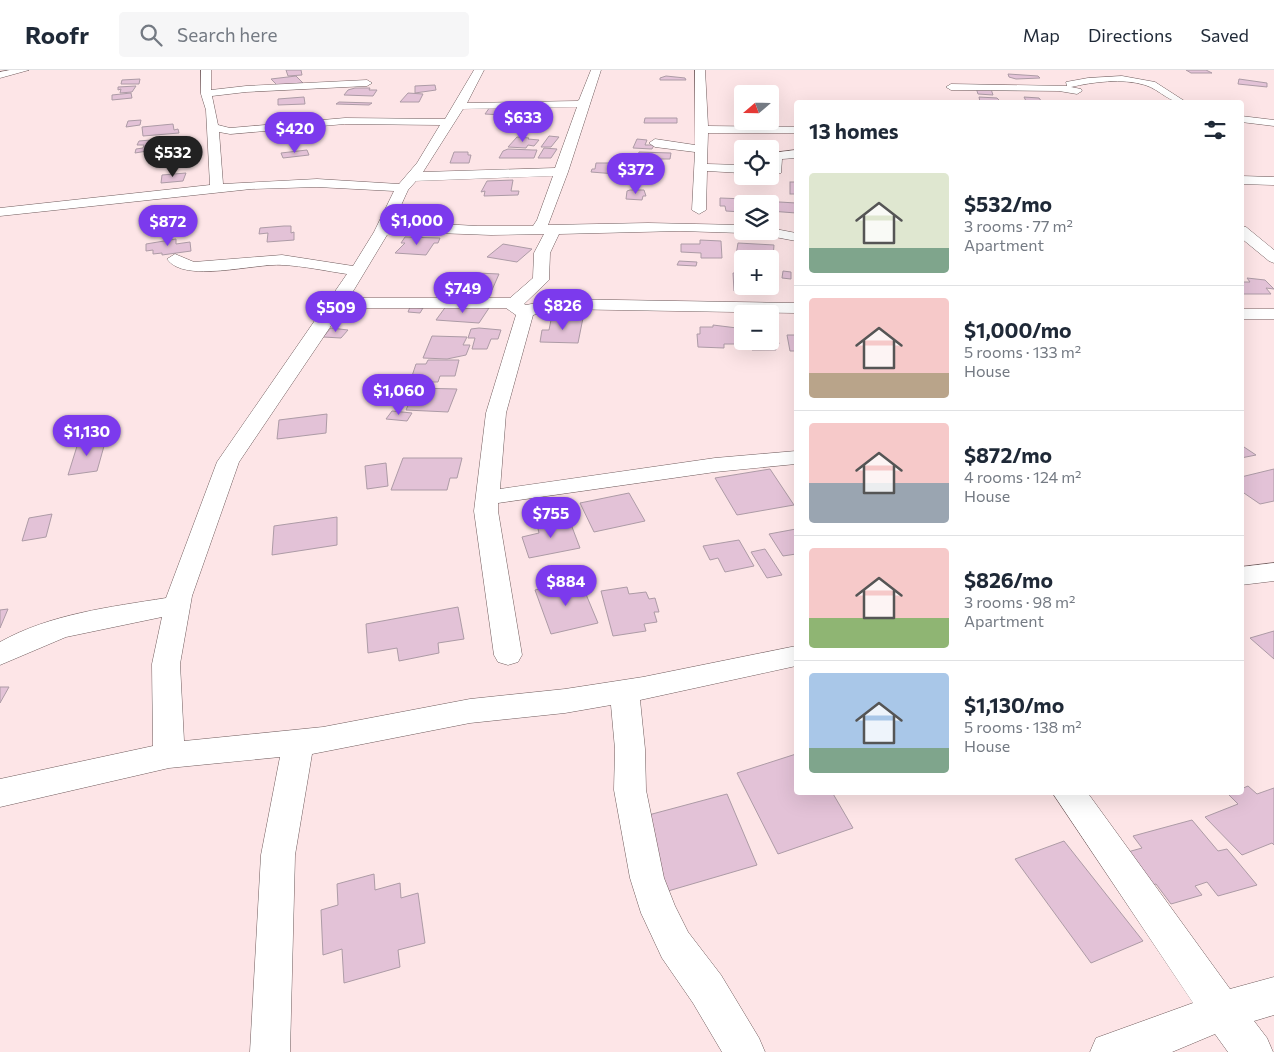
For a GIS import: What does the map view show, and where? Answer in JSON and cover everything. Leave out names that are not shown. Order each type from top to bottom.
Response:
[{"type":"street","points":[[0,74],[24,70]]},
{"type":"street","points":[[206,70],[206,94],[211,110],[217,188]]},
{"type":"street","points":[[168,755],[166,664],[177,605],[205,521],[228,462],[338,303],[382,231],[407,183],[423,164],[448,122],[460,106],[479,70]]},
{"type":"street","points":[[536,231],[544,221],[596,70]]},
{"type":"street","points":[[699,210],[702,149],[700,70]]},
{"type":"street","points":[[1059,75],[1077,91]]},
{"type":"street","points":[[942,76],[954,91],[1059,88],[1077,91]]},
{"type":"street","points":[[206,94],[310,81],[367,83]]},
{"type":"street","points":[[1077,91],[1082,81],[1141,81],[1158,87],[1178,100]]},
{"type":"street","points":[[460,106],[473,104],[573,105],[584,102]]},
{"type":"street","points":[[1244,119],[1274,123]]},
{"type":"street","points":[[213,128],[230,131],[360,121],[448,122]]},
{"type":"street","points":[[702,129],[794,130]]},
{"type":"street","points":[[655,143],[702,149]]},
{"type":"street","points":[[779,156],[794,154]]},
{"type":"street","points":[[700,167],[734,169]]},
{"type":"street","points":[[779,170],[792,170]]},
{"type":"street","points":[[0,212],[217,188],[317,183],[407,183],[428,175],[562,172]]},
{"type":"street","points":[[1244,180],[1274,181]]},
{"type":"street","points":[[382,231],[406,227],[485,231],[734,229]]},
{"type":"street","points":[[508,655],[486,511],[496,413],[518,309],[540,280],[543,273],[542,253],[553,230]]},
{"type":"street","points":[[779,234],[794,237]]},
{"type":"street","points":[[1244,234],[1274,258]]},
{"type":"street","points":[[175,259],[179,263],[193,267],[282,260],[357,272]]},
{"type":"street","points":[[338,303],[518,309],[558,304],[794,308]]},
{"type":"street","points":[[1244,314],[1274,314]]},
{"type":"street","points":[[487,498],[715,465],[794,458]]},
{"type":"street","points":[[1244,573],[1274,572]]},
{"type":"street","points":[[0,655],[31,639],[71,627],[177,605]]},
{"type":"street","points":[[0,793],[168,755],[298,743],[470,711],[624,691],[794,656]]},
{"type":"street","points":[[624,691],[630,749],[630,790],[647,878],[659,913],[675,945],[707,989],[745,1052]]},
{"type":"street","points":[[268,1049],[278,855],[298,743]]},
{"type":"street","points":[[1070,795],[1253,1052]]},
{"type":"street","points":[[1110,1052],[1162,1036],[1222,1011],[1274,996]]},
{"type":"building","points":[[286,70],[301,70],[302,75],[288,76]]},
{"type":"building","points":[[1186,70],[1206,70],[1212,73],[1191,73]]},
{"type":"building","points":[[1008,74],[1038,76],[1040,78],[1016,79],[1009,77]]},
{"type":"building","points":[[296,76],[303,83],[277,85],[271,79]]},
{"type":"building","points":[[666,76],[685,78],[686,80],[660,80],[660,78]]},
{"type":"building","points":[[140,79],[139,84],[121,84],[122,80]]},
{"type":"building","points":[[1239,79],[1267,83],[1267,87],[1238,84]]},
{"type":"building","points":[[435,85],[436,90],[415,93],[415,86]]},
{"type":"building","points":[[136,86],[132,92],[120,93],[121,89],[118,90],[118,87]]},
{"type":"building","points":[[355,88],[377,90],[373,96],[344,95],[348,90]]},
{"type":"building","points":[[976,88],[991,89],[993,95],[978,94]]},
{"type":"building","points":[[131,93],[132,98],[112,100],[112,95]]},
{"type":"building","points":[[408,93],[423,94],[419,102],[400,102]]},
{"type":"building","points":[[304,97],[305,104],[278,105],[278,99]]},
{"type":"building","points":[[979,97],[997,98],[999,100],[980,100]]},
{"type":"building","points":[[1024,97],[1039,98],[1040,100],[1026,100]]},
{"type":"building","points":[[339,102],[372,103],[369,105],[336,104]]},
{"type":"building","points":[[490,107],[512,108],[502,115],[485,114]]},
{"type":"building","points":[[645,118],[677,118],[677,123],[644,123]]},
{"type":"building","points":[[141,120],[140,125],[126,127],[128,121]]},
{"type":"building","points":[[173,124],[174,130],[178,129],[179,133],[143,136],[142,127]]},
{"type":"building","points":[[312,132],[315,141],[284,142],[282,137]]},
{"type":"building","points":[[549,136],[559,137],[551,147],[541,147]]},
{"type":"building","points":[[517,137],[539,140],[534,146],[528,145],[526,148],[508,147]]},
{"type":"building","points":[[172,139],[172,142],[163,145],[172,144],[171,147],[135,153],[136,149],[143,148],[144,145],[137,145],[139,141]]},
{"type":"building","points":[[637,139],[647,140],[645,145],[654,145],[652,149],[633,148]]},
{"type":"building","points":[[544,148],[557,149],[551,158],[538,158]]},
{"type":"building","points":[[508,149],[537,150],[534,158],[499,158],[503,151]]},
{"type":"building","points":[[307,150],[309,155],[283,158],[281,153]]},
{"type":"building","points":[[454,152],[468,152],[468,155],[471,155],[469,163],[450,163]]},
{"type":"building","points":[[639,152],[671,153],[670,159],[637,159]]},
{"type":"building","points":[[596,163],[617,163],[616,174],[591,172],[592,169],[595,169]]},
{"type":"building","points":[[186,173],[183,181],[161,183],[162,175]]},
{"type":"building","points":[[513,180],[511,191],[519,191],[518,195],[484,196],[485,191],[481,192],[487,181]]},
{"type":"building","points":[[790,182],[794,182],[794,194],[790,194]]},
{"type":"building","points":[[644,190],[646,196],[643,196],[642,200],[626,199],[627,191]]},
{"type":"building","points":[[720,198],[734,199],[734,212],[726,211],[725,206],[720,206]]},
{"type":"building","points":[[779,202],[794,203],[794,213],[779,212]]},
{"type":"building","points":[[291,226],[291,233],[294,232],[294,240],[267,242],[268,233],[259,234],[260,228]]},
{"type":"building","points":[[405,237],[440,238],[438,243],[434,243],[426,255],[395,253],[405,243],[401,243]]},
{"type":"building","points":[[176,239],[176,244],[190,242],[191,251],[162,255],[162,253],[153,254],[153,250],[146,251],[146,244]]},
{"type":"building","points":[[700,240],[721,241],[722,258],[701,258],[701,253],[681,252],[681,244],[700,244]]},
{"type":"building","points":[[738,243],[774,245],[774,250],[737,250]]},
{"type":"building","points":[[503,244],[532,249],[517,262],[487,257]]},
{"type":"building","points":[[679,261],[697,262],[696,266],[677,265]]},
{"type":"building","points":[[783,271],[791,272],[791,279],[782,278]]},
{"type":"building","points":[[477,273],[499,274],[492,290],[469,289]]},
{"type":"building","points":[[1247,278],[1265,280],[1274,289],[1266,288],[1271,294],[1244,294],[1244,282],[1250,282]]},
{"type":"building","points":[[447,305],[489,308],[479,323],[436,320]]},
{"type":"building","points":[[410,307],[423,308],[420,313],[408,312]]},
{"type":"building","points":[[563,318],[583,318],[578,343],[540,342],[542,330],[549,330],[551,320],[563,320]]},
{"type":"building","points":[[713,325],[734,328],[734,344],[724,344],[724,348],[698,347],[697,334],[700,334],[700,327],[713,327]]},
{"type":"building","points":[[331,328],[348,330],[341,338],[323,337]]},
{"type":"building","points":[[471,329],[501,330],[498,339],[491,339],[487,349],[472,349],[475,338],[468,338]]},
{"type":"building","points":[[787,335],[794,335],[794,351],[790,351]]},
{"type":"building","points":[[432,336],[467,337],[463,345],[470,345],[466,355],[447,359],[423,358]]},
{"type":"building","points":[[428,360],[459,360],[455,376],[440,376],[438,382],[410,382],[416,364],[426,364]]},
{"type":"building","points":[[416,388],[457,389],[448,412],[406,410]]},
{"type":"building","points":[[392,411],[412,413],[407,421],[386,419]]},
{"type":"building","points":[[327,414],[326,433],[277,439],[279,420]]},
{"type":"building","points":[[106,439],[97,471],[68,475],[78,443]]},
{"type":"building","points":[[1244,447],[1256,455],[1244,457]]},
{"type":"building","points":[[403,458],[462,458],[457,478],[450,478],[447,490],[391,490]]},
{"type":"building","points":[[386,463],[388,486],[367,489],[365,466]]},
{"type":"building","points":[[770,469],[794,505],[737,515],[715,478]]},
{"type":"building","points":[[1274,469],[1274,501],[1260,504],[1244,493],[1244,476]]},
{"type":"building","points":[[629,493],[645,521],[594,532],[580,503]]},
{"type":"building","points":[[52,514],[46,537],[22,541],[29,518]]},
{"type":"building","points":[[337,517],[337,545],[272,555],[274,526]]},
{"type":"building","points":[[569,519],[580,548],[529,558],[522,537],[539,533],[537,525]]},
{"type":"building","points":[[794,529],[794,554],[783,556],[769,534]]},
{"type":"building","points":[[739,540],[754,566],[725,572],[718,558],[710,560],[703,546]]},
{"type":"building","points":[[765,549],[782,575],[767,578],[751,552]]},
{"type":"building","points":[[580,580],[598,623],[551,634],[535,590]]},
{"type":"building","points":[[627,587],[629,594],[646,592],[649,599],[655,598],[659,612],[654,612],[657,622],[644,624],[646,631],[613,636],[601,591]]},
{"type":"building","points":[[458,607],[464,639],[438,643],[439,653],[399,661],[397,648],[368,653],[366,624]]},
{"type":"building","points":[[8,609],[0,628],[0,610]]},
{"type":"building","points":[[1274,631],[1274,659],[1250,638]]},
{"type":"building","points":[[0,687],[9,687],[0,703]]},
{"type":"building","points":[[794,755],[794,795],[834,795],[853,828],[778,854],[737,773]]},
{"type":"building","points":[[1248,786],[1257,794],[1274,788],[1274,845],[1272,843],[1242,855],[1205,817],[1238,804],[1229,795],[1244,795],[1244,788]]},
{"type":"building","points":[[727,794],[757,865],[668,891],[641,817]]},
{"type":"building","points":[[1192,820],[1218,851],[1227,849],[1257,885],[1218,896],[1207,882],[1195,886],[1202,895],[1171,904],[1156,884],[1148,886],[1124,853],[1142,848],[1133,836]]},
{"type":"building","points":[[1064,841],[1143,941],[1091,963],[1015,859]]},
{"type":"building","points":[[374,874],[375,890],[400,883],[401,898],[418,893],[425,943],[398,950],[400,967],[344,983],[342,949],[323,955],[321,910],[338,905],[337,884]]}]
